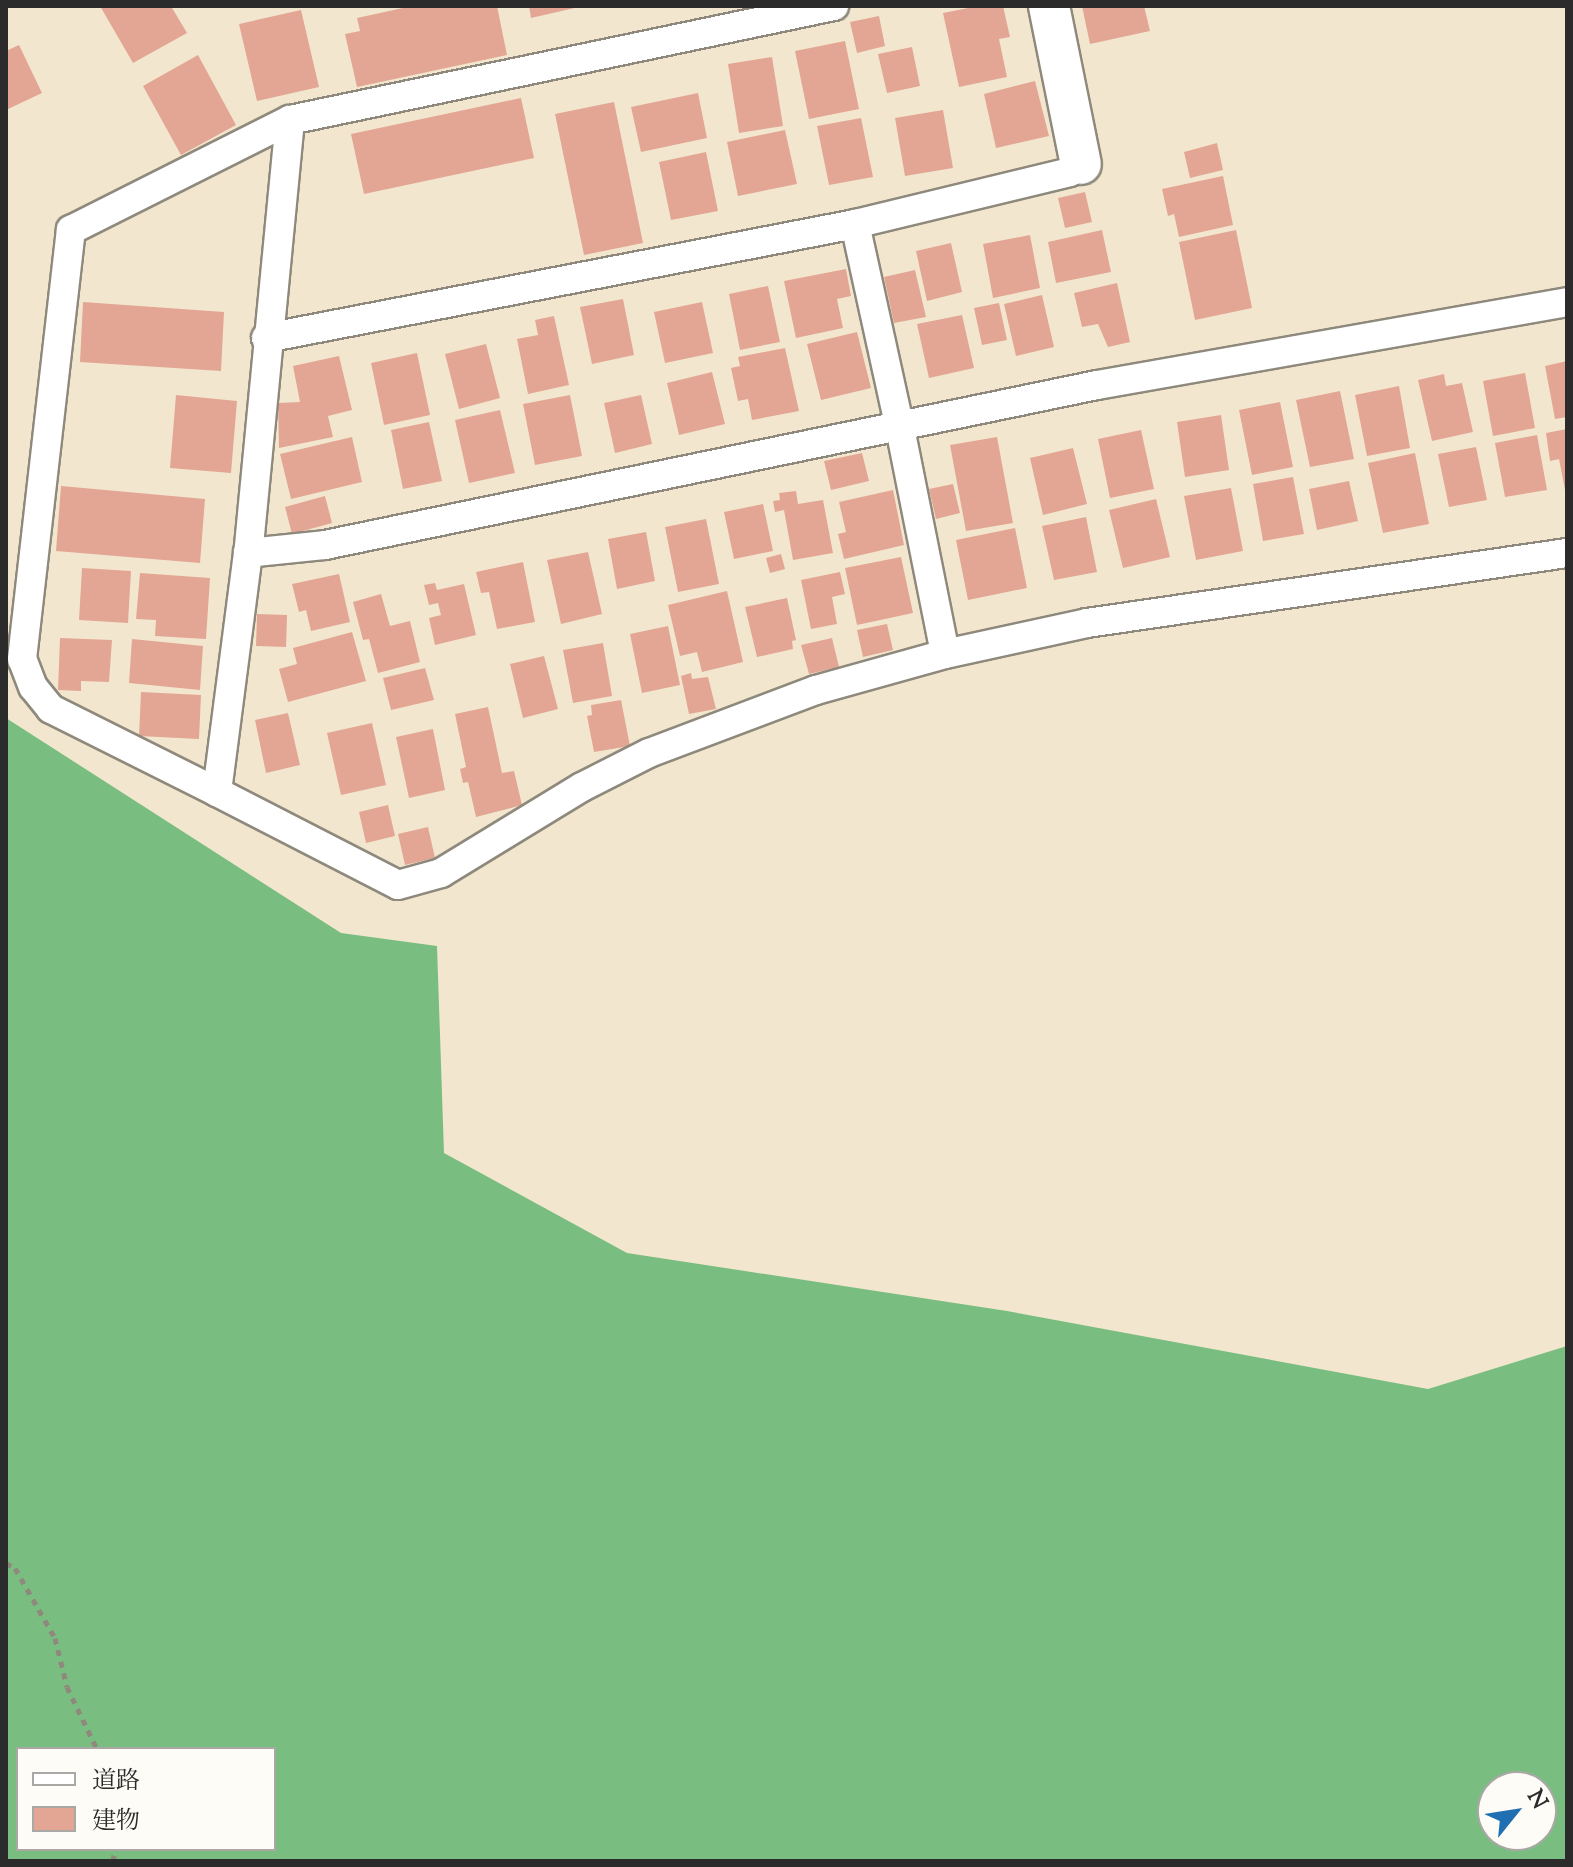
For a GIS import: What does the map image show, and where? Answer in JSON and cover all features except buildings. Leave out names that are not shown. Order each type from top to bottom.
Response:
[{"type":"street","points":[[834,6],[290,120],[71,230],[22,659],[33,687],[51,709],[398,885],[441,873],[582,787],[649,753],[816,690],[945,654],[1087,623],[1567,553]]},
{"type":"street","points":[[266,338],[855,224],[1070,172],[1081,164],[1049,6]]},
{"type":"street","points":[[217,792],[248,553],[266,338],[290,120]]},
{"type":"street","points":[[855,224],[945,654]]},
{"type":"street","points":[[248,553],[325,545],[1097,385],[1567,302]]},
{"type":"path","points":[[6,1563],[15,1568],[55,1638],[67,1687],[96,1747]]},
{"type":"green space","points":[[6,718],[341,933],[437,946],[444,1153],[627,1253],[1007,1311],[1428,1389],[1567,1346],[1567,1861],[6,1861]]}]
